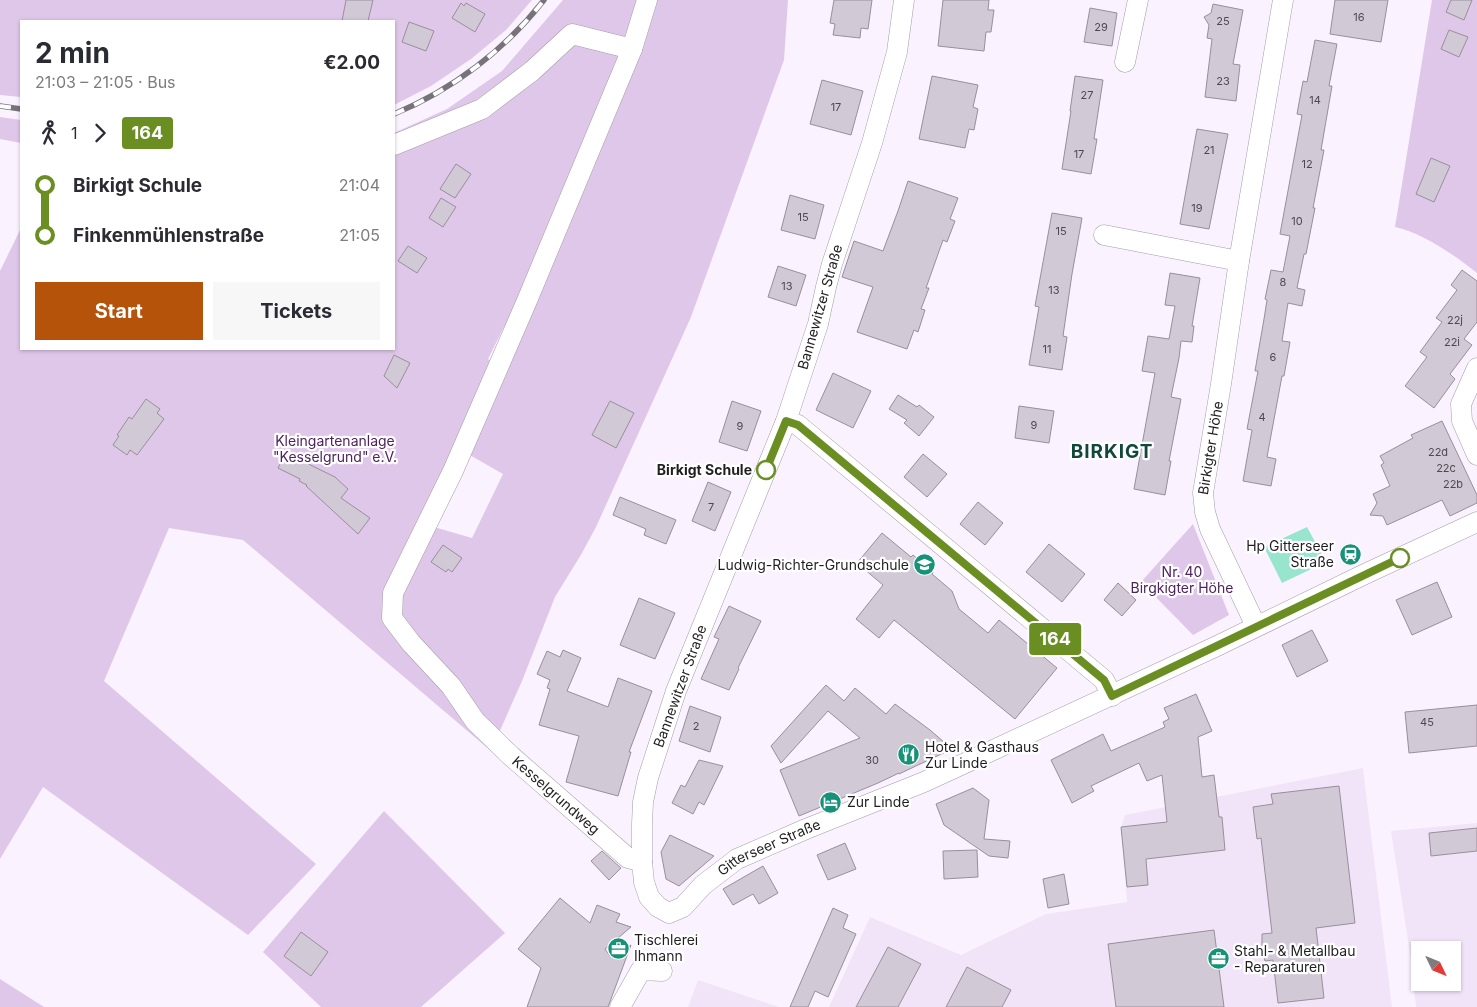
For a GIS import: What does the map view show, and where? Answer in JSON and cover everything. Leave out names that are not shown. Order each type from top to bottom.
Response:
[{"type":"street","name":"Kesselgrundweg","points":[[642,862],[628,858],[614,847],[511,756],[475,721],[451,686],[411,643],[392,618],[393,593],[454,471],[526,303],[632,49],[647,0]]},
{"type":"street","name":"Bannewitzer Straße","points":[[669,913],[658,907],[649,897],[644,882],[642,824],[643,802],[648,778],[676,691],[786,421],[818,324],[832,264],[872,142],[898,52],[904,0]]},
{"type":"street","points":[[1125,62],[1138,0]]},
{"type":"street","name":"Birkigter Höhe","points":[[1256,626],[1210,529],[1205,512],[1203,493],[1239,261],[1283,0]]},
{"type":"street","points":[[395,145],[482,109],[532,71],[572,34],[632,49]]},
{"type":"street","points":[[1104,235],[1239,261]]},
{"type":"street","points":[[1477,368],[1462,404],[1462,421],[1477,455]]},
{"type":"street","points":[[786,421],[798,425],[1104,680],[1112,696]]},
{"type":"street","name":"Gitterseer Straße","points":[[669,913],[682,907],[703,885],[738,859],[806,829],[924,782],[1112,696],[1477,522]]},
{"type":"street","points":[[620,1007],[641,970],[662,970]]},
{"type":"shaded area","points":[[1307,527],[1326,562],[1282,583],[1264,547]]},
{"type":"shaded area","points":[[1363,768],[1392,1007],[829,1007],[870,917],[961,955],[1046,914],[1127,902],[1121,827],[1125,815]]},
{"type":"shaded area","points":[[1477,823],[1477,1007],[1416,1007],[1414,991],[1461,991],[1461,941],[1411,941],[1411,960],[1391,831]]},
{"type":"shaded area","points":[[698,980],[779,1007],[688,1007]]},
{"type":"green space","points":[[0,0],[532,0],[506,30],[471,59],[431,86],[395,104],[395,20],[20,20],[20,97],[0,95]]},
{"type":"green space","name":"Kleingartenanlage \"Kesselgrund\" e.V.","points":[[563,0],[788,0],[784,60],[691,317],[596,527],[555,597],[522,681],[491,751],[243,540],[169,528],[104,681],[316,864],[248,935],[43,787],[0,859],[0,271],[20,230],[20,350],[395,350],[395,133],[447,109],[502,71]],"holes":[[[504,327],[518,340],[504,370],[488,359]],[[468,454],[503,474],[472,538],[434,527]]]},
{"type":"green space","points":[[1432,0],[1477,0],[1477,273],[1449,252],[1427,239],[1395,227]]},
{"type":"green space","points":[[0,117],[20,120],[20,143],[0,139]]},
{"type":"green space","name":"Nr. 40 Birgkigter Höhe","points":[[1193,524],[1229,615],[1193,635],[1141,582]]},
{"type":"green space","points":[[384,811],[505,933],[421,1007],[321,1007],[263,952]]},
{"type":"green space","points":[[0,979],[44,1007],[0,1007]]},
{"type":"building","points":[[346,0],[373,0],[368,20],[342,20]]},
{"type":"building","points":[[834,0],[872,0],[868,29],[861,28],[860,38],[833,35],[835,24],[830,23]]},
{"type":"building","points":[[943,0],[989,0],[988,10],[994,10],[991,32],[986,32],[984,51],[938,46]]},
{"type":"building","points":[[1335,0],[1388,0],[1381,42],[1330,34]]},
{"type":"building","points":[[1451,0],[1472,0],[1464,20],[1446,12]]},
{"type":"building","points":[[461,3],[464,6],[466,3],[485,14],[475,32],[452,18]]},
{"type":"building","points":[[1213,4],[1243,10],[1233,64],[1240,65],[1236,101],[1205,97],[1212,39],[1207,38],[1209,25],[1204,17],[1211,13]]},
{"type":"building","points":[[1090,8],[1117,13],[1112,46],[1084,42]]},
{"type":"building","points":[[409,22],[434,31],[426,51],[402,42]]},
{"type":"building","points":[[1449,30],[1468,37],[1459,57],[1441,49]]},
{"type":"building","points":[[1315,40],[1337,44],[1329,86],[1332,86],[1321,150],[1324,150],[1313,208],[1315,208],[1297,288],[1305,290],[1302,306],[1288,303],[1282,341],[1290,342],[1267,457],[1276,459],[1271,486],[1243,481],[1252,430],[1247,429],[1258,371],[1255,371],[1271,270],[1283,272],[1290,236],[1280,234],[1302,115],[1297,114],[1303,81],[1307,82]]},
{"type":"building","points":[[932,76],[978,85],[973,107],[978,109],[974,130],[969,129],[965,148],[919,139]]},
{"type":"building","points":[[1075,76],[1103,80],[1094,139],[1097,139],[1091,174],[1062,169]]},
{"type":"building","points":[[822,80],[863,91],[851,135],[810,124]]},
{"type":"building","points":[[1197,129],[1228,134],[1209,229],[1180,224]]},
{"type":"building","points":[[1431,158],[1450,166],[1434,202],[1416,194]]},
{"type":"building","points":[[456,164],[471,174],[455,198],[440,189]]},
{"type":"building","points":[[908,181],[958,198],[950,219],[955,221],[947,242],[943,240],[926,288],[929,288],[921,309],[925,310],[918,332],[914,330],[907,349],[857,332],[873,287],[842,277],[854,241],[883,251]]},
{"type":"building","points":[[790,195],[824,205],[815,239],[781,230]]},
{"type":"building","points":[[441,198],[456,207],[443,227],[429,218]]},
{"type":"building","points":[[1052,213],[1082,218],[1063,336],[1067,337],[1062,370],[1029,365],[1039,307],[1035,306]]},
{"type":"building","points":[[408,246],[427,258],[417,273],[398,261]]},
{"type":"building","points":[[778,266],[806,275],[796,306],[768,297]]},
{"type":"building","points":[[1462,270],[1477,281],[1477,322],[1464,339],[1472,345],[1450,374],[1455,379],[1434,408],[1405,386],[1427,357],[1420,352],[1442,322],[1436,318],[1457,290],[1451,285]]},
{"type":"building","points":[[1170,273],[1200,278],[1192,326],[1194,326],[1192,342],[1181,341],[1171,397],[1181,399],[1169,461],[1171,461],[1165,495],[1134,489],[1155,373],[1142,371],[1148,336],[1169,339],[1175,306],[1165,305]]},
{"type":"building","points":[[394,355],[410,363],[397,388],[384,376]]},
{"type":"building","points":[[833,373],[871,391],[853,428],[816,410]]},
{"type":"building","points":[[898,395],[917,407],[919,405],[934,417],[919,436],[904,423],[907,420],[889,409]]},
{"type":"building","points":[[146,399],[160,409],[157,413],[164,419],[137,455],[130,450],[127,455],[113,445],[129,417],[132,419]]},
{"type":"building","points":[[610,401],[634,413],[616,448],[592,435]]},
{"type":"building","points":[[732,401],[761,411],[747,451],[719,442]]},
{"type":"building","points":[[1019,406],[1054,411],[1049,443],[1015,438]]},
{"type":"building","points":[[1442,421],[1477,495],[1477,503],[1450,516],[1442,500],[1387,525],[1383,516],[1370,515],[1377,503],[1373,494],[1390,486],[1381,465],[1384,463],[1380,456],[1413,438],[1411,435]]},
{"type":"building","points":[[286,453],[335,477],[348,489],[341,498],[370,518],[358,534],[307,485],[299,481],[300,479],[278,468]]},
{"type":"building","points":[[923,454],[947,474],[927,497],[904,477]]},
{"type":"building","points":[[708,482],[731,492],[715,531],[692,521]]},
{"type":"building","points":[[620,497],[676,520],[666,544],[644,535],[646,529],[613,515]]},
{"type":"building","points":[[978,502],[1003,523],[985,545],[960,524]]},
{"type":"building","points":[[882,533],[933,572],[932,574],[952,591],[959,609],[988,633],[999,620],[1057,668],[1015,719],[894,620],[879,638],[856,619],[883,585],[857,563]]},
{"type":"building","points":[[1049,544],[1085,574],[1062,602],[1026,572]]},
{"type":"building","points":[[443,545],[462,558],[452,572],[448,569],[446,572],[431,562]]},
{"type":"building","points":[[1437,582],[1452,617],[1412,635],[1396,600]]},
{"type":"building","points":[[1118,583],[1136,600],[1122,616],[1104,600]]},
{"type":"building","points":[[639,598],[675,613],[655,659],[620,645]]},
{"type":"building","points":[[729,606],[761,621],[729,690],[701,679],[719,639],[714,637]]},
{"type":"building","points":[[1312,630],[1328,661],[1297,677],[1282,645]]},
{"type":"building","points":[[563,650],[581,658],[567,691],[608,707],[618,678],[652,691],[629,752],[631,752],[618,796],[566,782],[579,736],[539,725],[550,689],[547,688],[550,680],[537,674],[547,651],[560,657]]},
{"type":"building","points":[[826,685],[844,701],[855,688],[886,714],[895,704],[952,749],[899,774],[799,816],[780,770],[860,738],[828,711],[781,763],[771,746]]},
{"type":"building","points":[[1196,694],[1212,731],[1198,737],[1202,777],[1214,775],[1219,817],[1222,817],[1225,850],[1146,859],[1148,885],[1127,887],[1121,827],[1167,822],[1162,775],[1147,781],[1139,763],[1091,786],[1094,791],[1072,803],[1051,760],[1103,734],[1111,751],[1165,727],[1163,722],[1169,719],[1164,708]]},
{"type":"building","points":[[1477,705],[1477,746],[1409,753],[1405,712]]},
{"type":"building","points":[[690,706],[721,717],[710,752],[679,741]]},
{"type":"building","points":[[699,760],[723,766],[704,805],[699,802],[693,814],[672,803],[681,785],[685,787]]},
{"type":"building","points":[[1339,786],[1355,923],[1316,928],[1324,998],[1278,1003],[1273,960],[1265,961],[1262,947],[1262,934],[1272,933],[1261,838],[1257,839],[1253,807],[1273,804],[1271,794]]},
{"type":"building","points":[[973,788],[989,800],[984,839],[1010,841],[1008,858],[989,856],[944,825],[936,804]]},
{"type":"building","points":[[1477,828],[1477,851],[1431,856],[1429,833]]},
{"type":"building","points":[[670,835],[714,856],[679,886],[666,879],[661,852]]},
{"type":"building","points":[[845,843],[856,869],[828,880],[817,855]]},
{"type":"building","points":[[977,850],[978,877],[944,879],[943,851]]},
{"type":"building","points":[[602,851],[621,868],[609,880],[591,861]]},
{"type":"building","points":[[763,866],[778,893],[759,904],[753,894],[733,905],[723,889]]},
{"type":"building","points":[[1064,874],[1069,904],[1048,908],[1043,879]]},
{"type":"building","points":[[560,898],[590,923],[597,905],[620,914],[616,922],[631,927],[605,949],[610,956],[631,945],[608,1007],[527,1007],[541,968],[518,949]]},
{"type":"building","points":[[833,908],[848,915],[843,928],[856,934],[828,997],[815,991],[808,1007],[790,1007]]},
{"type":"building","points":[[1214,930],[1224,1007],[1116,1007],[1108,944]]},
{"type":"building","points":[[301,932],[328,952],[311,976],[284,956]]},
{"type":"building","points":[[888,947],[921,964],[898,1007],[856,1007]]},
{"type":"building","points":[[967,967],[1011,990],[1002,1007],[946,1007]]},
{"type":"railway","points":[[395,114],[457,81],[476,67],[512,36],[544,0]]},
{"type":"railway","points":[[0,106],[20,109]]},
{"type":"bus line","name":"164","points":[[766,470],[786,421],[798,425],[1104,680],[1112,696],[1400,558]]},
{"type":"place","name":"Birkigt Schule","points":[[766,470]]},
{"type":"place","name":"Hp Gitterseer Straße","points":[[1350,554]]},
{"type":"place","name":"Ludwig-Richter-Grundschule","points":[[925,565]]},
{"type":"place","name":"Hotel & Gasthaus Zur Linde","points":[[909,755]]},
{"type":"place","name":"Zur Linde","points":[[831,802]]},
{"type":"place","name":"Tischlerei Ihmann","points":[[618,948]]},
{"type":"place","name":"Stahl- & Metallbau - Reparaturen","points":[[1218,959]]},
{"type":"district","name":"BIRKIGT","points":[[1112,451]]}]
